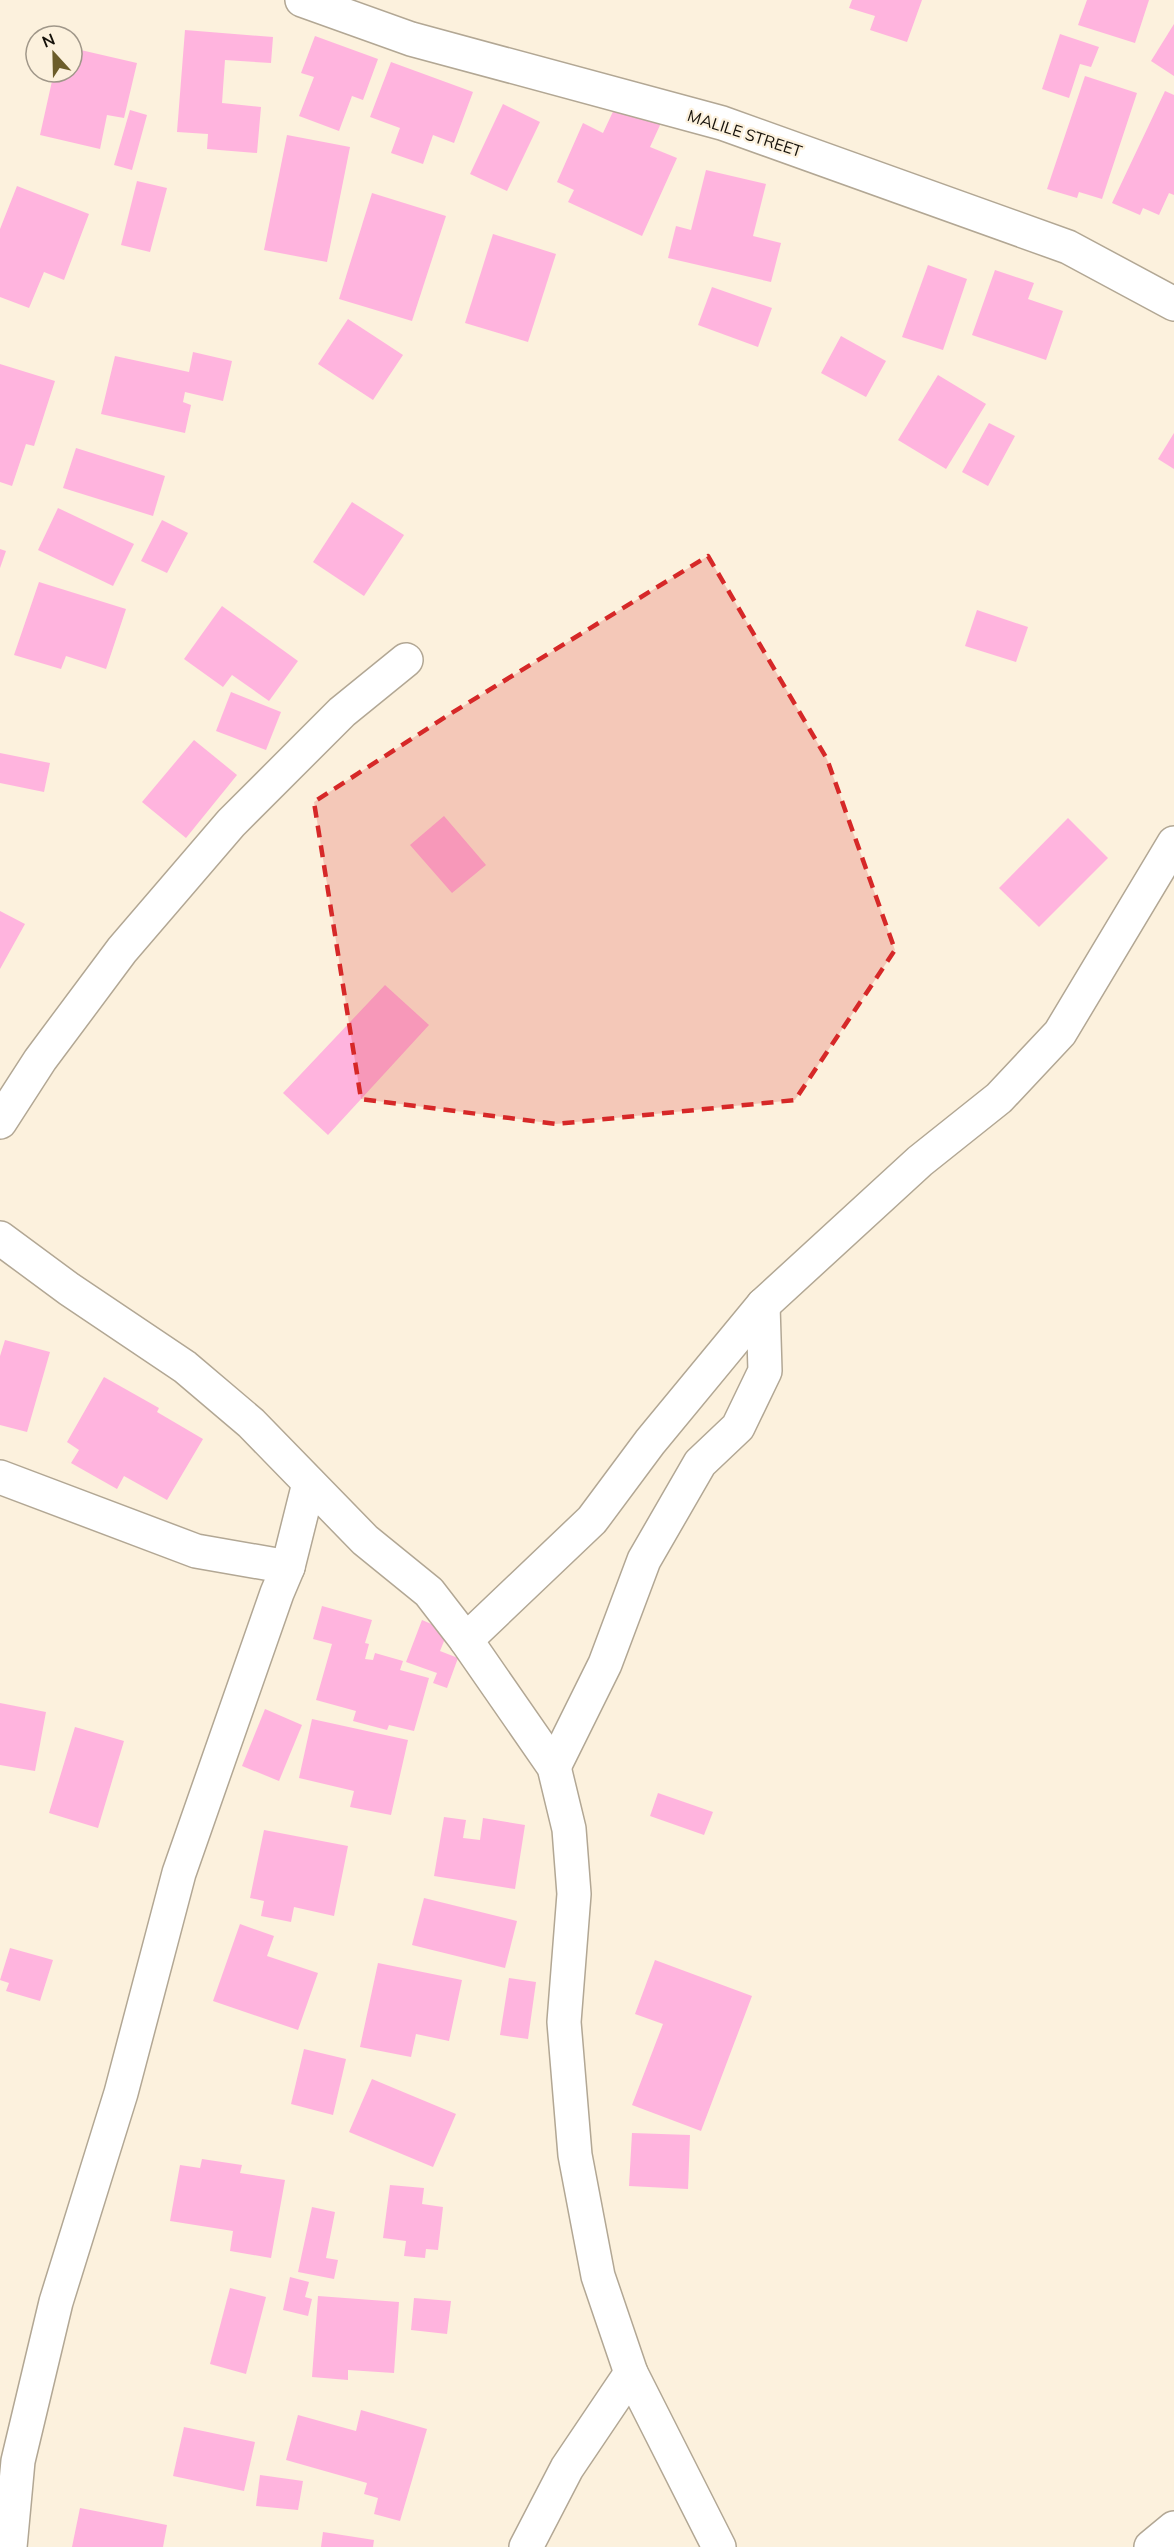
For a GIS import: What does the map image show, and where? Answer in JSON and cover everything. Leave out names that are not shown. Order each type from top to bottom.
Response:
[{"type":"street","name":"MALILE STREET","points":[[302,0],[411,39],[722,123],[1068,247],[1174,304]]},
{"type":"street","points":[[0,1122],[40,1060],[122,950],[231,823],[342,712],[406,660]]},
{"type":"street","points":[[466,1640],[592,1520],[651,1442],[764,1305],[920,1161],[999,1098],[1060,1033],[1174,843]]},
{"type":"street","points":[[0,1238],[69,1289],[185,1367],[251,1423],[365,1540],[429,1592],[466,1640],[554,1767],[569,1829],[574,1894],[564,2022],[575,2156],[598,2276],[631,2373],[719,2547]]},
{"type":"street","points":[[554,1767],[605,1664],[644,1560],[700,1463],[738,1427],[765,1371],[764,1305]]},
{"type":"street","points":[[0,1477],[195,1551],[288,1567]]},
{"type":"street","points":[[10,2547],[18,2461],[56,2301],[121,2093],[178,1873],[288,1567],[309,1483]]},
{"type":"street","points":[[526,2547],[567,2468],[631,2373]]},
{"type":"street","points":[[1151,2547],[1174,2528]]},
{"type":"highlighted area","points":[[708,556],[827,759],[895,950],[795,1100],[556,1124],[361,1099],[314,802],[450,714]]},
{"type":"building","points":[[852,0],[922,0],[907,42],[870,30],[875,16],[849,8]]},
{"type":"building","points":[[1087,0],[1149,0],[1135,43],[1078,25]]},
{"type":"building","points":[[1174,24],[1174,76],[1151,61]]},
{"type":"building","points":[[185,30],[273,37],[271,63],[225,60],[222,103],[261,107],[257,153],[207,149],[208,134],[177,132]]},
{"type":"building","points":[[1060,34],[1099,47],[1091,67],[1080,64],[1069,98],[1042,89]]},
{"type":"building","points":[[315,36],[378,59],[363,100],[352,96],[339,131],[299,116],[314,77],[301,73]]},
{"type":"building","points":[[84,51],[137,63],[124,118],[107,115],[100,149],[40,135],[51,84],[84,84]]},
{"type":"building","points":[[391,62],[473,92],[454,143],[433,135],[423,164],[391,153],[400,128],[370,117]]},
{"type":"building","points":[[1085,76],[1137,93],[1102,199],[1079,192],[1077,198],[1047,189]]},
{"type":"building","points":[[1165,91],[1174,95],[1174,195],[1169,193],[1159,215],[1143,208],[1140,215],[1112,203]]},
{"type":"building","points":[[617,103],[661,123],[650,147],[677,158],[642,236],[568,202],[574,190],[557,182],[583,123],[603,133]]},
{"type":"building","points":[[503,104],[540,122],[507,191],[470,174]]},
{"type":"building","points":[[130,110],[147,115],[132,170],[114,165]]},
{"type":"building","points":[[287,135],[350,147],[327,262],[264,250]]},
{"type":"building","points":[[706,170],[766,184],[753,236],[781,243],[771,282],[668,258],[676,226],[691,230]]},
{"type":"building","points":[[137,181],[167,188],[150,252],[121,245]]},
{"type":"building","points":[[17,186],[89,214],[64,280],[44,272],[29,308],[0,297],[0,229]]},
{"type":"building","points":[[372,193],[446,216],[412,321],[339,299]]},
{"type":"building","points":[[493,234],[556,254],[528,342],[465,323]]},
{"type":"building","points":[[928,265],[967,279],[943,350],[902,337]]},
{"type":"building","points":[[995,270],[1034,283],[1028,299],[1063,311],[1046,360],[972,335]]},
{"type":"building","points":[[712,287],[772,308],[758,347],[698,325]]},
{"type":"building","points":[[348,319],[403,355],[373,400],[318,364]]},
{"type":"building","points":[[841,336],[886,361],[866,397],[821,373]]},
{"type":"building","points":[[193,352],[232,361],[223,401],[185,392],[183,402],[191,405],[185,433],[101,414],[115,356],[189,372]]},
{"type":"building","points":[[0,364],[55,381],[34,446],[26,444],[12,486],[0,482]]},
{"type":"building","points":[[938,375],[986,404],[946,469],[898,440]]},
{"type":"building","points":[[989,423],[1015,436],[988,486],[962,472]]},
{"type":"building","points":[[1174,433],[1174,469],[1158,459]]},
{"type":"building","points":[[76,448],[165,476],[153,516],[63,488]]},
{"type":"building","points":[[352,502],[404,535],[364,596],[313,562]]},
{"type":"building","points":[[58,508],[134,544],[113,586],[38,550]]},
{"type":"building","points":[[162,520],[188,533],[167,573],[141,561]]},
{"type":"building","points":[[0,549],[6,551],[0,568]]},
{"type":"building","points":[[39,582],[126,609],[106,669],[66,656],[61,669],[14,655]]},
{"type":"building","points":[[222,606],[298,661],[269,701],[232,675],[223,687],[184,659]]},
{"type":"building","points":[[977,610],[1028,627],[1016,662],[965,646]]},
{"type":"building","points":[[231,692],[281,712],[266,750],[216,731]]},
{"type":"building","points":[[194,740],[237,775],[186,838],[142,802]]},
{"type":"building","points":[[0,753],[50,763],[44,792],[0,783]]},
{"type":"building","points":[[444,816],[486,865],[452,893],[410,845]]},
{"type":"building","points":[[1068,818],[1108,858],[1039,927],[999,888]]},
{"type":"building","points":[[0,911],[25,924],[0,969]]},
{"type":"building","points":[[385,985],[429,1025],[328,1135],[283,1093]]},
{"type":"building","points":[[5,1340],[50,1352],[27,1432],[0,1425],[0,1356]]},
{"type":"building","points":[[104,1377],[159,1408],[157,1412],[203,1439],[167,1500],[124,1476],[117,1489],[71,1463],[79,1450],[67,1442]]},
{"type":"building","points":[[322,1606],[372,1620],[365,1643],[369,1644],[365,1659],[373,1660],[375,1653],[403,1661],[400,1670],[429,1678],[414,1731],[389,1725],[387,1730],[353,1721],[356,1711],[316,1700],[332,1644],[313,1639]]},
{"type":"building","points":[[422,1620],[448,1631],[440,1651],[458,1658],[447,1688],[433,1683],[437,1673],[406,1662]]},
{"type":"building","points":[[0,1703],[46,1712],[35,1771],[0,1765]]},
{"type":"building","points":[[265,1709],[302,1725],[279,1781],[242,1766]]},
{"type":"building","points":[[312,1719],[408,1740],[391,1815],[350,1807],[354,1791],[299,1778]]},
{"type":"building","points":[[75,1727],[124,1741],[98,1828],[49,1813]]},
{"type":"building","points":[[658,1793],[713,1812],[704,1835],[650,1816]]},
{"type":"building","points":[[444,1817],[466,1820],[463,1838],[480,1840],[483,1818],[525,1825],[515,1889],[434,1876]]},
{"type":"building","points":[[264,1830],[348,1846],[334,1916],[294,1907],[291,1922],[261,1916],[264,1901],[250,1898]]},
{"type":"building","points":[[424,1898],[517,1921],[505,1968],[412,1945]]},
{"type":"building","points":[[240,1924],[274,1936],[267,1956],[318,1973],[298,2030],[213,2001]]},
{"type":"building","points":[[10,1948],[53,1960],[40,2001],[6,1991],[9,1983],[0,1980]]},
{"type":"building","points":[[655,1960],[752,1996],[701,2131],[632,2105],[663,2024],[635,2014]]},
{"type":"building","points":[[378,1963],[462,1980],[449,2041],[416,2034],[411,2057],[360,2047]]},
{"type":"building","points":[[509,1978],[536,1982],[528,2039],[500,2035]]},
{"type":"building","points":[[304,2049],[346,2059],[333,2115],[291,2104]]},
{"type":"building","points":[[372,2079],[456,2114],[433,2167],[349,2132]]},
{"type":"building","points":[[632,2133],[690,2135],[688,2189],[629,2186]]},
{"type":"building","points":[[202,2159],[242,2165],[240,2173],[285,2180],[271,2258],[230,2251],[233,2231],[170,2221],[180,2165],[200,2168]]},
{"type":"building","points":[[390,2185],[424,2188],[422,2204],[443,2207],[438,2250],[426,2249],[425,2258],[404,2256],[406,2241],[383,2238]]},
{"type":"building","points":[[312,2207],[335,2212],[326,2258],[338,2260],[334,2279],[298,2272]]},
{"type":"building","points":[[290,2277],[309,2282],[305,2297],[312,2299],[308,2316],[283,2310]]},
{"type":"building","points":[[230,2288],[266,2297],[246,2374],[210,2364]]},
{"type":"building","points":[[318,2296],[399,2302],[394,2373],[348,2370],[348,2380],[312,2377]]},
{"type":"building","points":[[414,2298],[451,2301],[447,2334],[411,2330]]},
{"type":"building","points":[[361,2410],[427,2429],[400,2521],[374,2514],[378,2498],[364,2494],[367,2483],[286,2460],[298,2415],[356,2431]]},
{"type":"building","points":[[184,2427],[255,2442],[244,2491],[173,2476]]},
{"type":"building","points":[[260,2475],[303,2481],[298,2510],[256,2506]]},
{"type":"building","points":[[80,2508],[167,2525],[163,2547],[72,2547]]},
{"type":"building","points":[[323,2532],[374,2540],[373,2547],[321,2547]]}]
